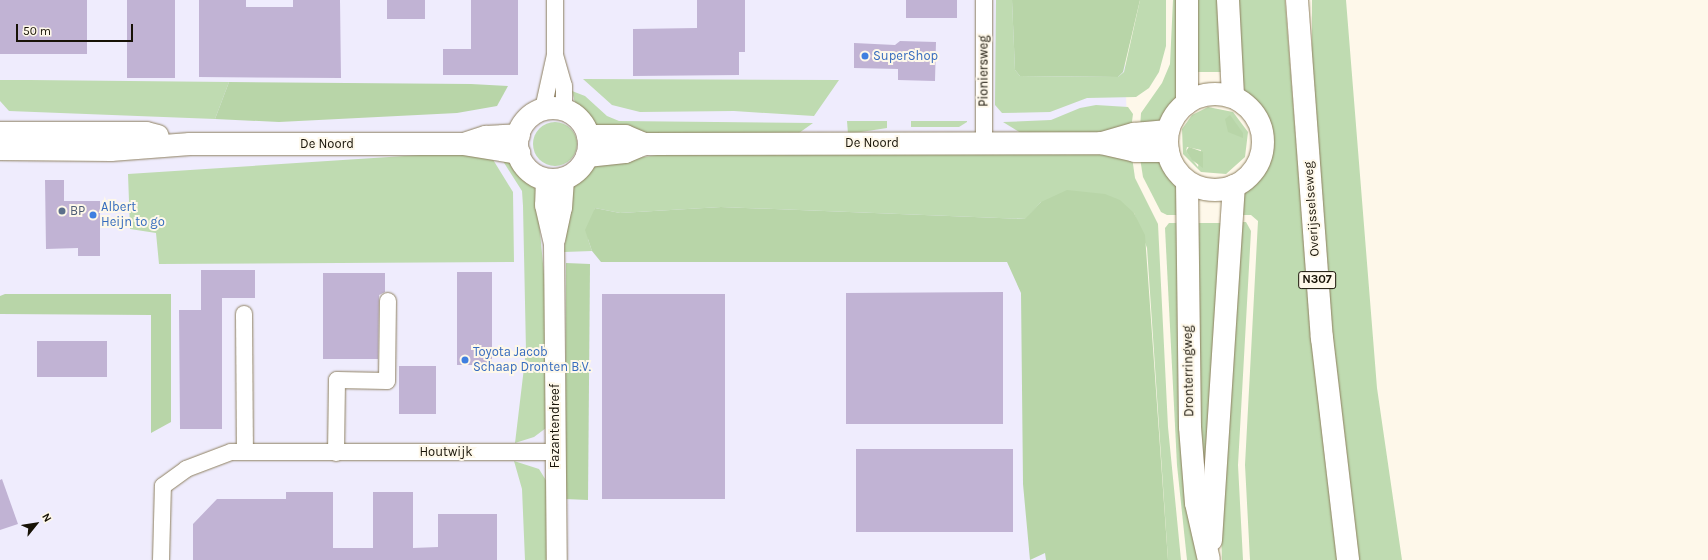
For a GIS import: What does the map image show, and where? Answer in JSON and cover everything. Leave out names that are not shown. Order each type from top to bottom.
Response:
[{"type":"main road","points":[[1187,0],[1187,103]]},
{"type":"main road","points":[[1228,0],[1233,97]]},
{"type":"main road","name":"Overijsselseweg","points":[[1297,0],[1322,338],[1348,560]]},
{"type":"main road","points":[[1209,94],[1233,97],[1251,110],[1257,120],[1263,141],[1258,163],[1244,180],[1234,186],[1208,189],[1188,182],[1171,163],[1168,141],[1175,115],[1187,103],[1209,94]]},
{"type":"main road","points":[[554,109],[580,119],[588,146],[576,172],[555,178],[532,172],[519,144],[525,121],[554,109]]},
{"type":"main road","name":"De Noord","points":[[0,133],[146,133],[190,144]]},
{"type":"main road","name":"De Noord","points":[[588,146],[625,136],[644,144],[1101,143],[1135,151],[1168,141]]},
{"type":"main road","name":"De Noord","points":[[0,149],[111,150],[190,144],[463,144],[486,137],[519,144]]},
{"type":"main road","name":"Dronterringweg","points":[[1188,182],[1190,427],[1196,503],[1209,560]]},
{"type":"main road","name":"Dronterringweg","points":[[1209,560],[1234,186]]},
{"type":"street","points":[[554,109],[564,86],[555,54],[555,0]]},
{"type":"street","name":"Pioniersweg","points":[[984,0],[984,143]]},
{"type":"street","name":"Fazantendreef","points":[[555,178],[545,206],[554,244],[557,560]]},
{"type":"street","points":[[336,453],[337,380],[387,381],[388,301]]},
{"type":"street","points":[[244,314],[246,452]]},
{"type":"street","name":"Houtwijk","points":[[161,560],[163,486],[186,469],[231,452],[555,452]]},
{"type":"shaded area","points":[[0,0],[1132,0],[1125,60],[1130,231],[1163,560],[0,560]]},
{"type":"green space","points":[[996,0],[1012,0],[1015,70],[1020,76],[1118,77],[1124,72],[1140,0],[1166,0],[1166,46],[1159,72],[1149,88],[1136,97],[1087,98],[1050,112],[1002,113],[995,105]]},
{"type":"green space","points":[[1012,0],[1140,0],[1123,72],[1118,77],[1020,76],[1015,70]]},
{"type":"green space","points":[[1173,0],[1182,0],[1177,101],[1159,122],[1140,128],[1141,113],[1162,83],[1170,64]]},
{"type":"green space","points":[[1192,0],[1222,0],[1226,72],[1193,72]]},
{"type":"green space","points":[[1234,0],[1285,0],[1311,330],[1338,560],[1250,560],[1245,465],[1258,221],[1251,215],[1239,215],[1244,189],[1264,164],[1269,141],[1264,119],[1244,92]]},
{"type":"green space","points":[[1312,0],[1346,0],[1377,388],[1402,560],[1359,560],[1331,320],[1312,79]]},
{"type":"green space","points":[[583,79],[839,80],[814,116],[734,111],[640,112],[612,105]]},
{"type":"green space","points":[[0,80],[229,82],[215,119],[9,111],[0,101]]},
{"type":"green space","points":[[229,82],[471,84],[508,86],[497,106],[457,113],[279,122],[215,119]]},
{"type":"green space","points":[[572,91],[585,96],[607,116],[619,121],[813,123],[799,133],[660,134],[629,131],[596,126],[575,103]]},
{"type":"green space","points":[[1096,105],[1128,107],[1133,114],[1131,129],[1076,134],[1021,133],[1003,122],[1051,120],[1080,108]]},
{"type":"green space","points":[[1208,107],[1233,112],[1248,132],[1245,157],[1226,174],[1201,172],[1183,154],[1182,129],[1192,115]],"holes":[[[1187,147],[1201,150],[1198,167],[1186,151]]]},
{"type":"green space","points":[[1230,115],[1243,133],[1243,138],[1228,132],[1225,119]]},
{"type":"green space","points":[[847,121],[887,121],[887,128],[848,134]]},
{"type":"green space","points":[[911,121],[967,122],[959,127],[911,127]]},
{"type":"green space","points":[[551,122],[559,122],[571,128],[577,140],[577,148],[571,160],[559,166],[551,166],[539,160],[533,148],[533,140],[539,128]]},
{"type":"green space","points":[[1189,147],[1203,152],[1203,168],[1192,160],[1186,151]]},
{"type":"green space","points":[[1078,151],[1132,157],[1135,178],[1158,224],[1168,427],[1181,560],[1168,560],[1147,248],[1134,213],[1041,202],[1026,219],[721,207],[620,213],[595,208],[588,239],[592,251],[564,252],[572,188],[595,164],[678,152]]},
{"type":"green space","points":[[451,153],[492,158],[513,192],[514,262],[159,264],[156,233],[130,229],[128,174]]},
{"type":"green space","points":[[501,158],[508,159],[520,168],[536,190],[547,306],[546,428],[534,437],[515,443],[526,351],[523,206],[522,191]]},
{"type":"green space","points":[[1140,158],[1159,161],[1172,173],[1178,186],[1181,215],[1167,215],[1161,212],[1143,177]]},
{"type":"green space","points":[[1067,190],[1105,194],[1120,200],[1134,213],[1145,235],[1168,560],[1046,560],[1045,553],[1030,560],[1023,484],[1021,293],[1007,262],[601,262],[592,251],[585,230],[595,208],[620,213],[721,207],[1025,219],[1041,202]]},
{"type":"green space","points":[[1238,222],[1246,222],[1251,231],[1238,465],[1243,560],[1222,560],[1221,529]]},
{"type":"green space","points":[[1169,223],[1182,223],[1197,560],[1187,560],[1177,465],[1165,228]]},
{"type":"green space","points":[[1193,223],[1227,223],[1202,506]]},
{"type":"green space","points":[[566,263],[590,264],[588,500],[565,499]]},
{"type":"green space","points":[[5,294],[171,294],[171,422],[151,433],[151,315],[0,314],[0,296]]},
{"type":"green space","points":[[514,461],[539,469],[547,482],[549,560],[525,560],[522,489]]},
{"type":"building","points":[[0,0],[87,0],[87,54],[0,54]]},
{"type":"building","points":[[127,0],[175,0],[175,78],[127,78]]},
{"type":"building","points":[[199,0],[246,0],[246,7],[293,7],[293,0],[340,0],[341,78],[199,77]]},
{"type":"building","points":[[387,0],[425,0],[425,19],[387,19]]},
{"type":"building","points":[[471,0],[518,0],[518,75],[443,75],[443,49],[471,49]]},
{"type":"building","points":[[697,0],[745,0],[745,52],[739,52],[739,75],[633,76],[633,29],[697,28]]},
{"type":"building","points":[[906,0],[957,0],[957,18],[906,18]]},
{"type":"building","points":[[900,41],[936,42],[935,81],[898,80],[898,69],[854,68],[854,43],[895,45]]},
{"type":"building","points":[[45,180],[64,180],[64,201],[100,201],[100,256],[78,256],[78,248],[46,249]]},
{"type":"building","points":[[201,270],[255,270],[255,298],[222,298],[222,429],[180,429],[179,310],[201,310]]},
{"type":"building","points":[[457,272],[492,272],[492,365],[457,365]]},
{"type":"building","points":[[323,273],[385,273],[385,292],[379,295],[378,359],[323,359]]},
{"type":"building","points":[[1003,292],[1003,424],[846,424],[846,293]]},
{"type":"building","points":[[602,294],[725,294],[725,499],[602,499]]},
{"type":"building","points":[[37,341],[107,341],[107,377],[37,377]]},
{"type":"building","points":[[399,366],[436,366],[436,414],[399,414]]},
{"type":"building","points":[[856,449],[1013,449],[1013,532],[856,532]]},
{"type":"building","points":[[2,479],[18,524],[0,530],[0,480]]},
{"type":"building","points":[[286,492],[333,492],[333,548],[373,548],[373,492],[413,492],[413,548],[438,547],[438,514],[497,514],[497,560],[193,560],[193,524],[217,499],[286,499]]},
{"type":"place","name":"SuperShop","points":[[865,56]]},
{"type":"place","name":"BP","points":[[62,211]]},
{"type":"place","name":"Albert Heijn to go","points":[[93,215]]},
{"type":"place","name":"Toyota Jacob Schaap Dronten B.V.","points":[[465,360]]}]
